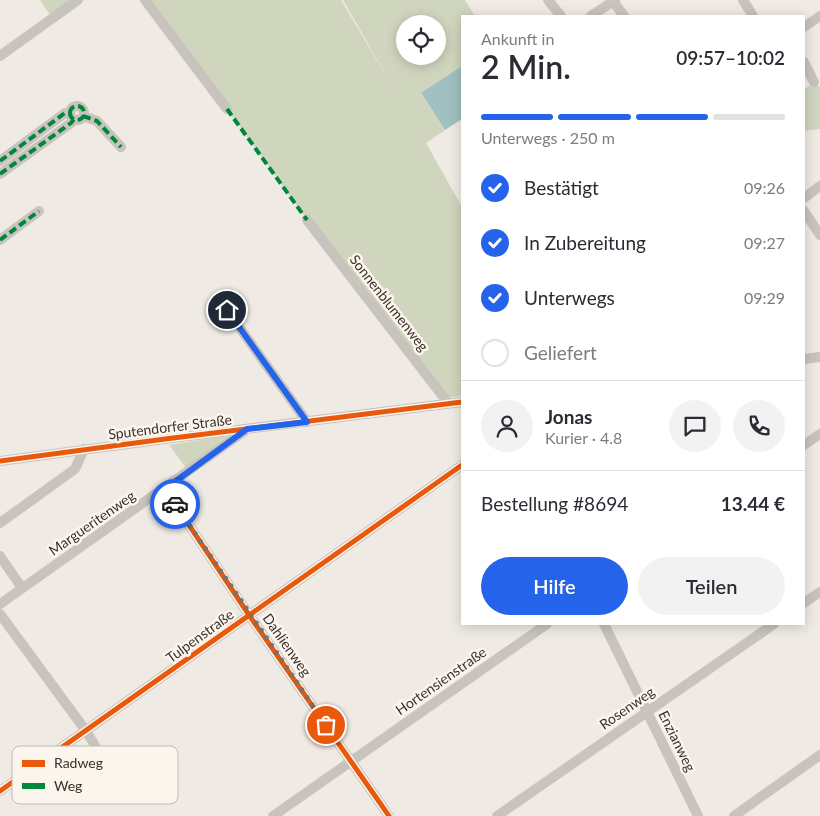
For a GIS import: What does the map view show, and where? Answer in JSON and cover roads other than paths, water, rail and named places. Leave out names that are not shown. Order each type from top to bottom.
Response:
[{"type":"street","points":[[0,56],[78,0]]},
{"type":"street","points":[[145,0],[227,109]]},
{"type":"street","points":[[548,0],[556,15]]},
{"type":"street","points":[[743,0],[752,15]]},
{"type":"street","points":[[592,15],[614,1],[623,15]]},
{"type":"street","points":[[805,26],[820,16]]},
{"type":"street","points":[[805,64],[814,82]]},
{"type":"street","points":[[0,161],[65,113],[97,121],[121,147]]},
{"type":"street","points":[[0,174],[71,124],[76,116]]},
{"type":"street","points":[[805,197],[820,186]]},
{"type":"street","points":[[0,240],[39,211]]},
{"type":"street","points":[[805,212],[820,235]]},
{"type":"street","name":"Sonnenblumenweg","points":[[307,220],[448,403]]},
{"type":"street","points":[[227,310],[307,422]]},
{"type":"street","points":[[805,358],[820,357]]},
{"type":"street","name":"Sputendorfer Straße","points":[[0,461],[461,402]]},
{"type":"street","name":"Margueritenweg","points":[[0,604],[165,489],[247,429]]},
{"type":"street","points":[[805,444],[820,434]]},
{"type":"street","points":[[0,524],[75,469],[84,449]]},
{"type":"street","name":"Tulpenstraße","points":[[64,746],[461,466]]},
{"type":"street","name":"Dahlienweg","points":[[165,489],[249,615],[389,816]]},
{"type":"street","points":[[0,556],[22,588]]},
{"type":"street","points":[[805,602],[820,592]]},
{"type":"street","points":[[0,614],[95,746]]},
{"type":"street","name":"Hortensienstraße","points":[[273,816],[546,625]]},
{"type":"street","name":"Enzianweg","points":[[604,625],[698,816]]},
{"type":"street","name":"Rosenweg","points":[[497,816],[773,625]]},
{"type":"street","points":[[734,816],[820,755]]},
{"type":"street","name":"Tulpenstraße","points":[[0,790],[12,782]]},
{"type":"water","points":[[461,67],[461,120],[445,130],[421,93]]}]
